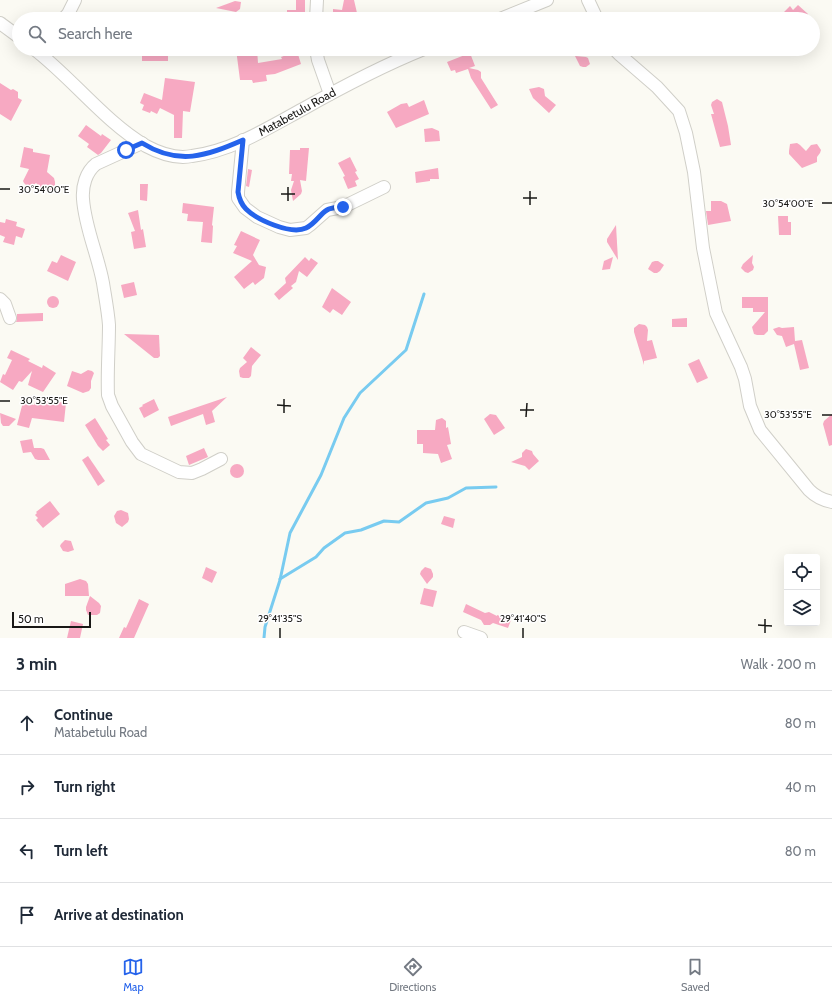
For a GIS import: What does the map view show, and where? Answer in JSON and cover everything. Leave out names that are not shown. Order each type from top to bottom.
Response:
[{"type":"street","points":[[69,12],[75,0]]},
{"type":"street","points":[[316,12],[317,0]]},
{"type":"street","points":[[517,12],[547,0]]},
{"type":"street","points":[[588,0],[594,12]]},
{"type":"street","points":[[0,22],[12,31]]},
{"type":"street","name":"Matabetulu Road","points":[[42,56],[113,121],[142,143],[159,152],[177,157],[191,157],[214,152],[243,140],[330,94],[407,56]]},
{"type":"street","points":[[317,56],[330,94]]},
{"type":"street","points":[[620,56],[657,87],[679,111],[686,133],[694,172],[703,248],[714,306],[741,367],[750,406],[760,430],[816,497],[824,501],[832,502]]},
{"type":"street","points":[[243,140],[238,198],[245,208],[257,217],[278,227],[290,230],[306,228],[327,210],[343,207],[384,187]]},
{"type":"street","points":[[142,143],[96,164],[91,168],[87,175],[84,187],[83,198],[86,218],[97,256],[109,324],[108,395],[112,406],[132,442],[141,454],[179,472],[192,473],[221,459]]},
{"type":"street","points":[[0,299],[5,304],[10,318]]},
{"type":"street","points":[[464,632],[481,638]]},
{"type":"building","points":[[296,0],[305,0],[305,12],[287,12],[287,10],[296,10]]},
{"type":"building","points":[[344,0],[354,0],[357,12],[333,12],[333,9],[342,10]]},
{"type":"building","points":[[235,1],[241,2],[240,9],[236,12],[216,8]]},
{"type":"building","points":[[798,5],[806,12],[784,12],[790,6],[793,10]]},
{"type":"building","points":[[142,56],[168,56],[168,61],[142,61]]},
{"type":"building","points":[[237,56],[258,56],[258,63],[282,59],[281,57],[284,56],[299,56],[301,64],[275,74],[266,75],[267,81],[253,83],[252,80],[240,80]]},
{"type":"building","points":[[462,56],[471,56],[475,66],[469,68],[481,72],[481,78],[498,105],[491,109],[471,78],[468,69],[456,73],[455,70],[451,71],[447,62]]},
{"type":"building","points":[[575,56],[588,58],[590,64],[586,67],[580,66]]},
{"type":"building","points":[[165,78],[195,82],[190,112],[183,111],[182,138],[174,138],[174,115],[160,108],[157,114],[151,111],[150,113],[142,110],[144,105],[140,103],[144,93],[162,100]]},
{"type":"building","points":[[0,83],[11,90],[13,89],[18,92],[18,98],[22,100],[11,121],[0,114]]},
{"type":"building","points":[[539,87],[544,89],[545,96],[556,105],[549,113],[533,98],[529,89]]},
{"type":"building","points":[[717,99],[722,102],[731,145],[720,147],[711,114],[714,114],[711,105],[712,102]]},
{"type":"building","points":[[424,100],[429,114],[396,128],[387,112],[401,104],[407,103],[409,107]]},
{"type":"building","points":[[86,125],[101,136],[102,134],[111,140],[98,155],[87,147],[89,144],[78,136]]},
{"type":"building","points":[[432,128],[439,131],[440,141],[425,142],[424,129]]},
{"type":"building","points":[[797,143],[806,151],[811,145],[817,144],[821,150],[817,157],[817,162],[802,168],[789,154],[790,144]]},
{"type":"building","points":[[24,147],[33,149],[33,152],[50,155],[47,172],[54,178],[55,185],[50,191],[43,190],[36,183],[31,187],[28,187],[24,183],[23,181],[29,169],[20,167]]},
{"type":"building","points":[[300,148],[309,148],[306,181],[300,180],[302,191],[301,194],[293,201],[291,190],[294,181],[291,181],[292,174],[289,174],[290,150],[300,150]]},
{"type":"building","points":[[350,157],[359,179],[355,181],[357,186],[348,189],[343,177],[345,176],[338,163]]},
{"type":"building","points":[[438,168],[439,179],[430,179],[430,181],[416,183],[415,172]]},
{"type":"building","points":[[248,169],[252,170],[249,187],[246,186]]},
{"type":"building","points":[[140,184],[148,184],[147,201],[140,200]]},
{"type":"building","points":[[711,201],[721,201],[727,204],[731,221],[708,225],[706,211],[711,211]]},
{"type":"building","points":[[183,203],[214,207],[212,243],[201,242],[203,222],[187,221],[188,214],[182,213]]},
{"type":"building","points":[[138,210],[141,230],[143,229],[146,247],[134,249],[131,232],[135,231],[128,213]]},
{"type":"building","points":[[778,216],[788,216],[788,222],[791,222],[791,235],[779,235]]},
{"type":"building","points":[[6,219],[17,222],[16,226],[25,229],[22,238],[16,236],[14,245],[3,242],[5,237],[0,235],[0,222],[5,223]]},
{"type":"building","points":[[616,225],[618,260],[607,242],[607,239]]},
{"type":"building","points":[[241,231],[260,240],[253,255],[259,265],[266,267],[264,278],[255,285],[253,282],[244,289],[234,277],[252,261],[233,253],[237,246],[234,245]]},
{"type":"building","points":[[61,255],[76,262],[68,281],[47,271],[52,261],[57,263]]},
{"type":"building","points":[[753,255],[753,270],[748,273],[745,272],[741,268],[743,264]]},
{"type":"building","points":[[305,257],[309,261],[311,258],[318,263],[307,277],[299,271],[296,282],[291,286],[293,288],[279,300],[274,294],[286,283],[285,278]]},
{"type":"building","points":[[613,257],[610,269],[602,270],[604,261]]},
{"type":"building","points":[[658,261],[664,265],[657,273],[654,273],[648,269],[652,262]]},
{"type":"building","points":[[134,282],[137,295],[124,298],[121,285]]},
{"type":"building","points":[[332,288],[351,302],[342,315],[333,309],[330,313],[322,307]]},
{"type":"building","points":[[51,296],[55,296],[59,302],[55,308],[51,308],[47,304],[47,300]]},
{"type":"building","points":[[742,297],[768,297],[768,331],[764,335],[754,334],[752,327],[765,312],[753,312],[753,308],[742,308]]},
{"type":"building","points":[[43,313],[43,321],[16,322],[17,314]]},
{"type":"building","points":[[687,318],[687,327],[672,327],[672,319]]},
{"type":"building","points":[[639,324],[647,327],[647,341],[652,340],[657,358],[644,361],[644,365],[634,332],[634,328]]},
{"type":"building","points":[[779,327],[794,327],[795,341],[802,340],[809,368],[800,370],[794,344],[786,347],[782,336],[777,335],[773,329]]},
{"type":"building","points":[[124,334],[159,335],[160,356],[158,358],[154,358]]},
{"type":"building","points":[[251,347],[261,355],[252,366],[251,376],[249,378],[243,378],[240,377],[239,371],[240,368],[247,362],[243,358]]},
{"type":"building","points":[[11,350],[30,359],[28,361],[42,368],[43,365],[56,373],[43,392],[28,385],[32,371],[22,382],[19,381],[13,390],[0,382],[12,360],[7,358]]},
{"type":"building","points":[[699,359],[708,378],[697,383],[688,364]]},
{"type":"building","points":[[88,370],[94,373],[89,391],[83,393],[67,386],[72,371],[81,374]]},
{"type":"building","points":[[227,397],[212,411],[215,422],[206,425],[203,414],[171,426],[168,417]]},
{"type":"building","points":[[36,399],[66,403],[64,422],[32,418],[29,428],[17,425],[23,402],[34,405]]},
{"type":"building","points":[[154,399],[159,410],[144,418],[139,408]]},
{"type":"building","points":[[0,413],[16,419],[9,426],[3,426],[1,423]]},
{"type":"building","points":[[490,414],[496,415],[505,428],[494,435],[484,419]]},
{"type":"building","points":[[832,414],[832,445],[829,446],[823,424],[824,421]]},
{"type":"building","points":[[95,418],[110,445],[103,451],[98,446],[85,425]]},
{"type":"building","points":[[442,418],[446,421],[446,428],[448,427],[451,444],[447,445],[452,459],[441,463],[438,454],[423,453],[423,444],[417,444],[417,430],[435,430],[436,420]]},
{"type":"building","points":[[32,439],[34,448],[44,449],[50,460],[38,460],[35,459],[31,452],[23,453],[20,441]]},
{"type":"building","points":[[204,448],[208,457],[189,465],[186,456]]},
{"type":"building","points":[[526,449],[532,451],[539,461],[529,470],[525,466],[511,462],[522,457],[522,453]]},
{"type":"building","points":[[88,456],[105,481],[98,486],[82,460]]},
{"type":"building","points":[[234,464],[240,464],[244,468],[244,474],[240,478],[234,478],[230,474],[230,468]]},
{"type":"building","points":[[50,501],[60,514],[43,528],[36,520],[38,518],[35,515],[37,513],[36,512]]},
{"type":"building","points":[[121,510],[128,513],[129,519],[128,522],[122,527],[116,523],[114,516],[117,511]]},
{"type":"building","points":[[444,516],[455,519],[453,528],[441,524]]},
{"type":"building","points":[[65,540],[71,541],[74,550],[68,552],[63,551],[60,546]]},
{"type":"building","points":[[206,567],[217,572],[212,583],[202,578]]},
{"type":"building","points":[[425,567],[431,569],[433,574],[433,577],[427,584],[420,574]]},
{"type":"building","points":[[80,579],[86,581],[88,584],[89,596],[65,596],[65,584]]},
{"type":"building","points":[[424,588],[437,591],[433,607],[420,604]]},
{"type":"building","points":[[90,596],[101,606],[100,613],[97,615],[88,615],[86,610]]},
{"type":"building","points":[[139,599],[149,604],[134,638],[119,638],[124,627],[126,628]]},
{"type":"building","points":[[466,604],[485,613],[489,612],[511,620],[508,628],[493,623],[490,625],[484,625],[481,620],[463,612]]},
{"type":"building","points":[[71,621],[83,624],[80,638],[67,638]]},
{"type":"waterway","points":[[264,638],[265,627],[280,580],[290,533],[321,475],[344,418],[360,393],[406,350],[424,294]]},
{"type":"waterway","points":[[280,579],[316,557],[324,548],[345,533],[361,530],[384,521],[399,522],[426,503],[448,498],[466,488],[496,487]]},
{"type":"route","points":[[126,150],[142,143],[159,152],[177,157],[191,157],[214,152],[243,140],[238,198],[245,208],[257,217],[278,227],[298,230],[306,228],[327,210],[331,208],[343,207]]}]
